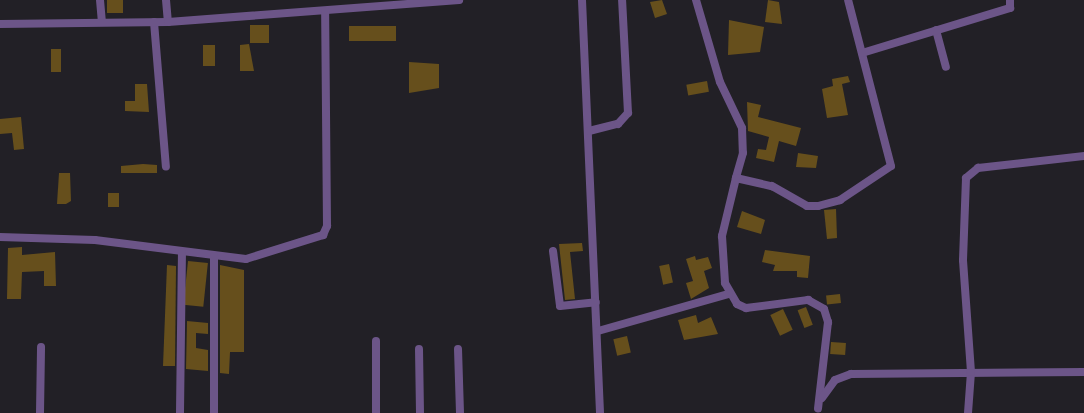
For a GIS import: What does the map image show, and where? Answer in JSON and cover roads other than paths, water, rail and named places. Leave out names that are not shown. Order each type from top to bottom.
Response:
[{"type":"street","points":[[100,0],[102,22]]},
{"type":"street","points":[[166,0],[168,22]]},
{"type":"street","points":[[366,0],[366,9]]},
{"type":"street","points":[[0,24],[168,22],[366,9],[459,0]]},
{"type":"street","points":[[582,0],[598,331],[600,413]]},
{"type":"street","points":[[589,131],[618,124],[628,113],[622,0]]},
{"type":"street","points":[[696,0],[720,82],[742,128],[743,153],[722,236],[722,274],[729,294],[746,308],[808,300],[824,309],[828,322],[818,411]]},
{"type":"street","points":[[736,178],[772,186],[807,206],[818,206],[840,200],[890,168],[848,0]]},
{"type":"street","points":[[862,53],[1010,8],[1010,0]]},
{"type":"street","points":[[0,237],[95,240],[251,259],[325,233],[325,11]]},
{"type":"street","points":[[154,22],[166,167]]},
{"type":"street","points":[[936,30],[946,67]]},
{"type":"street","points":[[968,413],[971,372],[963,260],[966,178],[978,168],[1084,156]]},
{"type":"street","points":[[553,251],[560,306],[596,302]]},
{"type":"street","points":[[180,413],[182,252]]},
{"type":"street","points":[[214,256],[214,413]]},
{"type":"street","points":[[598,331],[729,294]]},
{"type":"street","points":[[376,341],[376,413]]},
{"type":"street","points":[[40,413],[41,347]]},
{"type":"street","points":[[419,349],[420,413]]},
{"type":"street","points":[[458,349],[460,413]]},
{"type":"street","points":[[818,411],[830,386],[851,374],[1084,372]]}]
